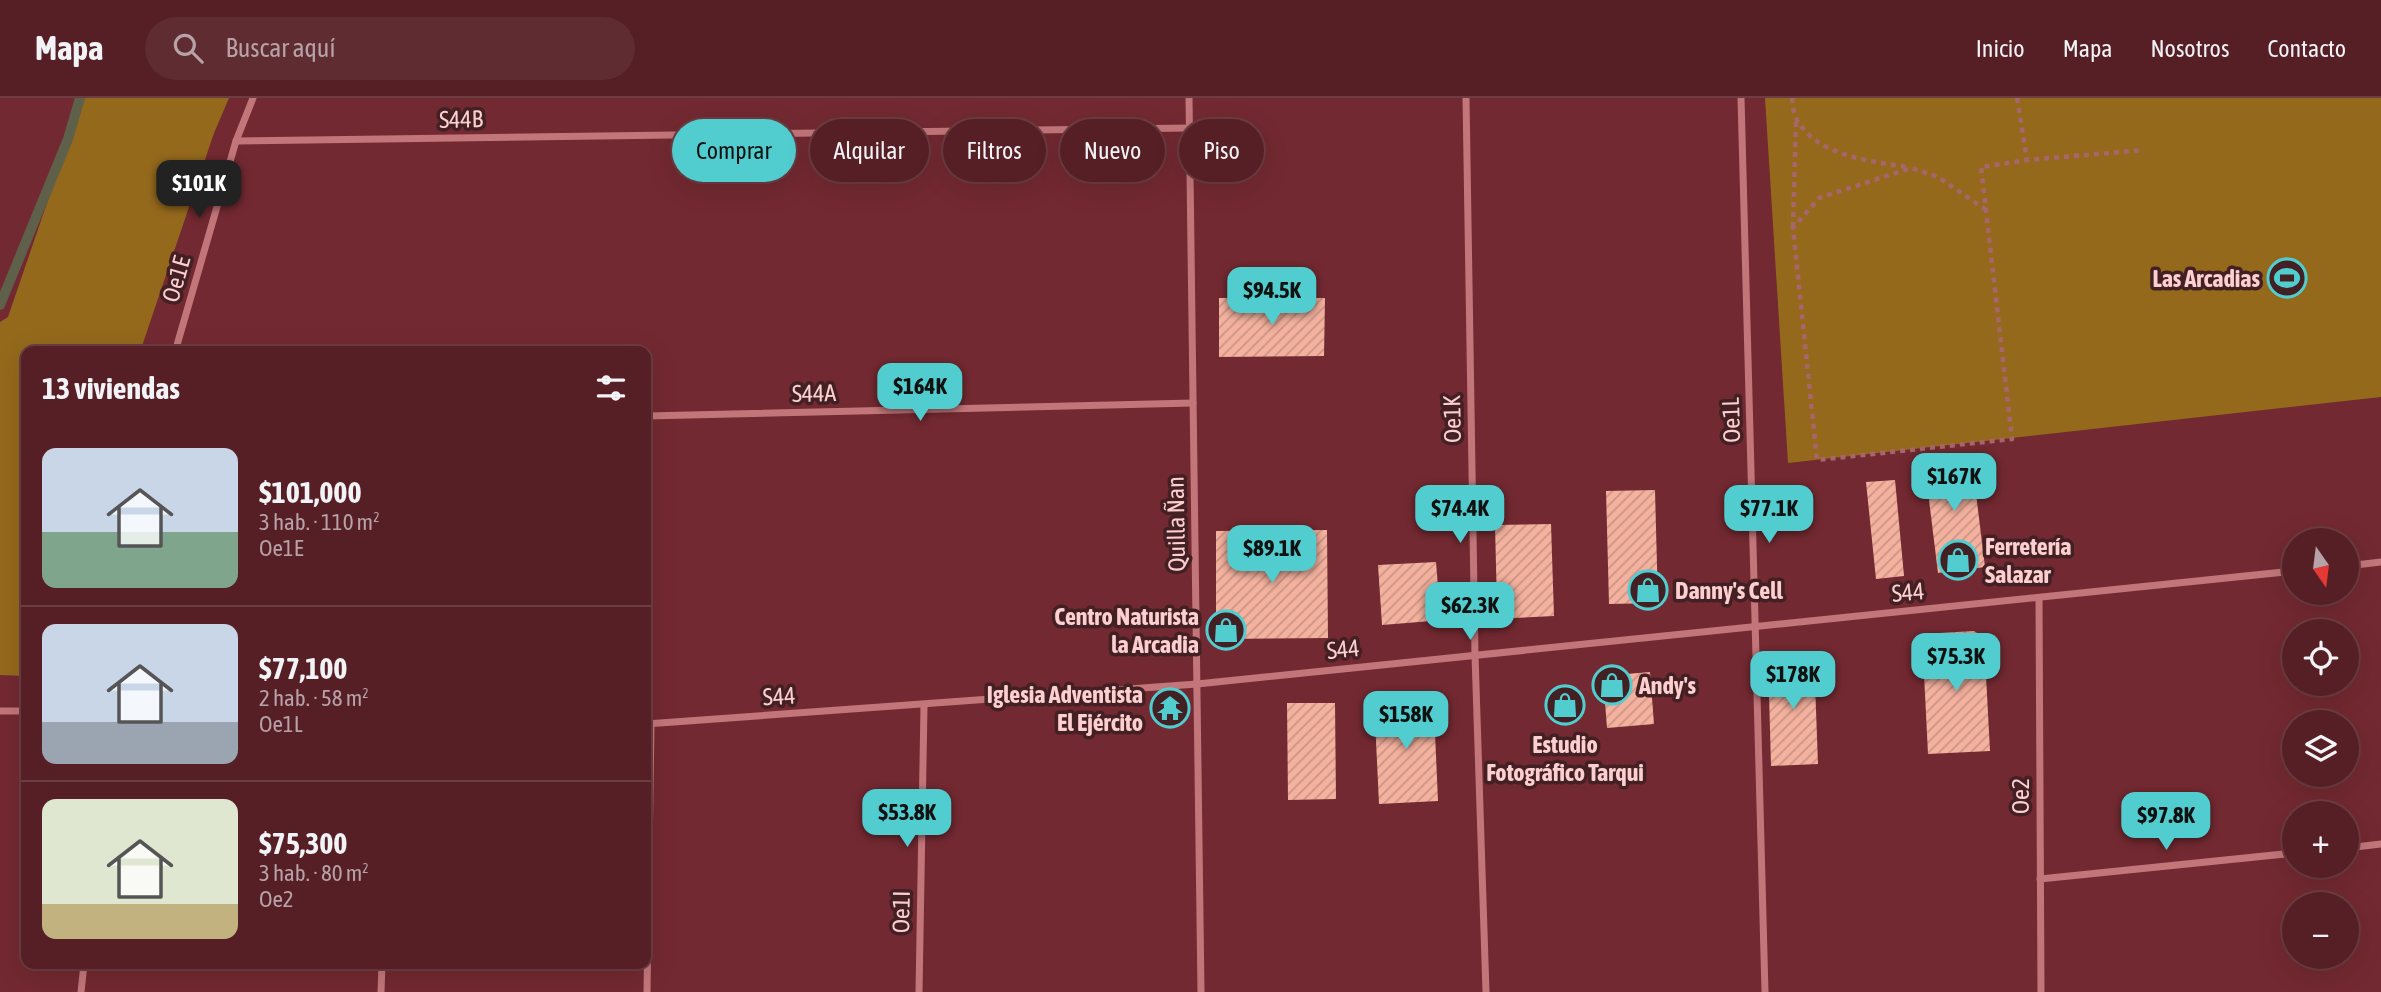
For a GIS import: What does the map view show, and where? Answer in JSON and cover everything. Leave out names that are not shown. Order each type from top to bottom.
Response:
[{"type":"street","name":"Oe1E","points":[[177,346],[236,141],[253,98]]},
{"type":"street","name":"Quilla Ñan","points":[[1189,98],[1190,119]]},
{"type":"street","name":"Oe1K","points":[[1466,98],[1475,655],[1486,992]]},
{"type":"street","name":"Oe1L","points":[[1741,98],[1765,992]]},
{"type":"street","name":"S44B","points":[[236,141],[1179,128]]},
{"type":"street","name":"Quilla Ñan","points":[[1191,182],[1201,992]]},
{"type":"street","name":"S44A","points":[[651,416],[1193,403]]},
{"type":"street","points":[[2359,565],[2381,562]]},
{"type":"street","name":"S44","points":[[651,724],[1197,684],[2282,573]]},
{"type":"street","name":"Oe2","points":[[2039,599],[2041,992]]},
{"type":"street","name":"Oe1I","points":[[919,992],[924,706]]},
{"type":"street","points":[[0,711],[21,711]]},
{"type":"street","points":[[2359,847],[2381,844]]},
{"type":"street","points":[[2040,878],[2282,854]]},
{"type":"street","points":[[81,992],[83,969]]},
{"type":"street","points":[[381,992],[382,969]]},
{"type":"street","points":[[647,969],[647,992]]},
{"type":"path","points":[[1792,98],[1796,119],[1793,228],[1817,460],[2012,439],[1981,167],[2027,160],[2144,150]]},
{"type":"path","points":[[2017,98],[2027,160]]},
{"type":"path","points":[[1796,119],[1824,147],[1938,177],[1986,210]]},
{"type":"path","points":[[1793,228],[1819,198],[1911,168]]},
{"type":"shaded area","points":[[83,98],[229,98],[214,133],[142,346],[21,346],[21,676],[0,675],[0,322],[8,317]]},
{"type":"shaded area","name":"Las Arcadias","points":[[1765,98],[2381,98],[2381,397],[1788,463]]},
{"type":"building","points":[[1219,298],[1325,298],[1324,356],[1219,357]]},
{"type":"building","points":[[1971,453],[1985,567],[1938,573],[1924,459]]},
{"type":"building","points":[[1895,480],[1904,576],[1876,579],[1866,482]]},
{"type":"building","points":[[1655,490],[1658,603],[1609,604],[1606,491]]},
{"type":"building","points":[[1551,524],[1554,616],[1514,618],[1497,606],[1495,525]]},
{"type":"building","points":[[1327,530],[1328,638],[1216,639],[1216,531]]},
{"type":"building","points":[[1436,562],[1439,599],[1431,621],[1382,625],[1378,565]]},
{"type":"building","points":[[1974,631],[1984,638],[1990,751],[1928,754],[1922,634]]},
{"type":"building","points":[[1814,656],[1818,764],[1771,766],[1768,658]]},
{"type":"building","points":[[1650,672],[1654,724],[1607,728],[1603,676]]},
{"type":"building","points":[[1421,697],[1434,710],[1438,801],[1379,804],[1374,699]]},
{"type":"building","points":[[1287,703],[1335,703],[1336,799],[1288,800]]},
{"type":"waterway","points":[[0,305],[68,139],[80,98]]},
{"type":"place","name":"Las Arcadias","points":[[2287,278]]},
{"type":"place","name":"Ferretería Salazar","points":[[1958,560]]},
{"type":"place","name":"Danny's Cell","points":[[1648,590]]},
{"type":"place","name":"Centro Naturista la Arcadia","points":[[1226,630]]},
{"type":"place","name":"Andy's","points":[[1612,685]]},
{"type":"place","name":"Estudio Fotográfico Tarqui","points":[[1565,705]]},
{"type":"place","name":"Iglesia Adventista El Ejército","points":[[1170,708]]}]
